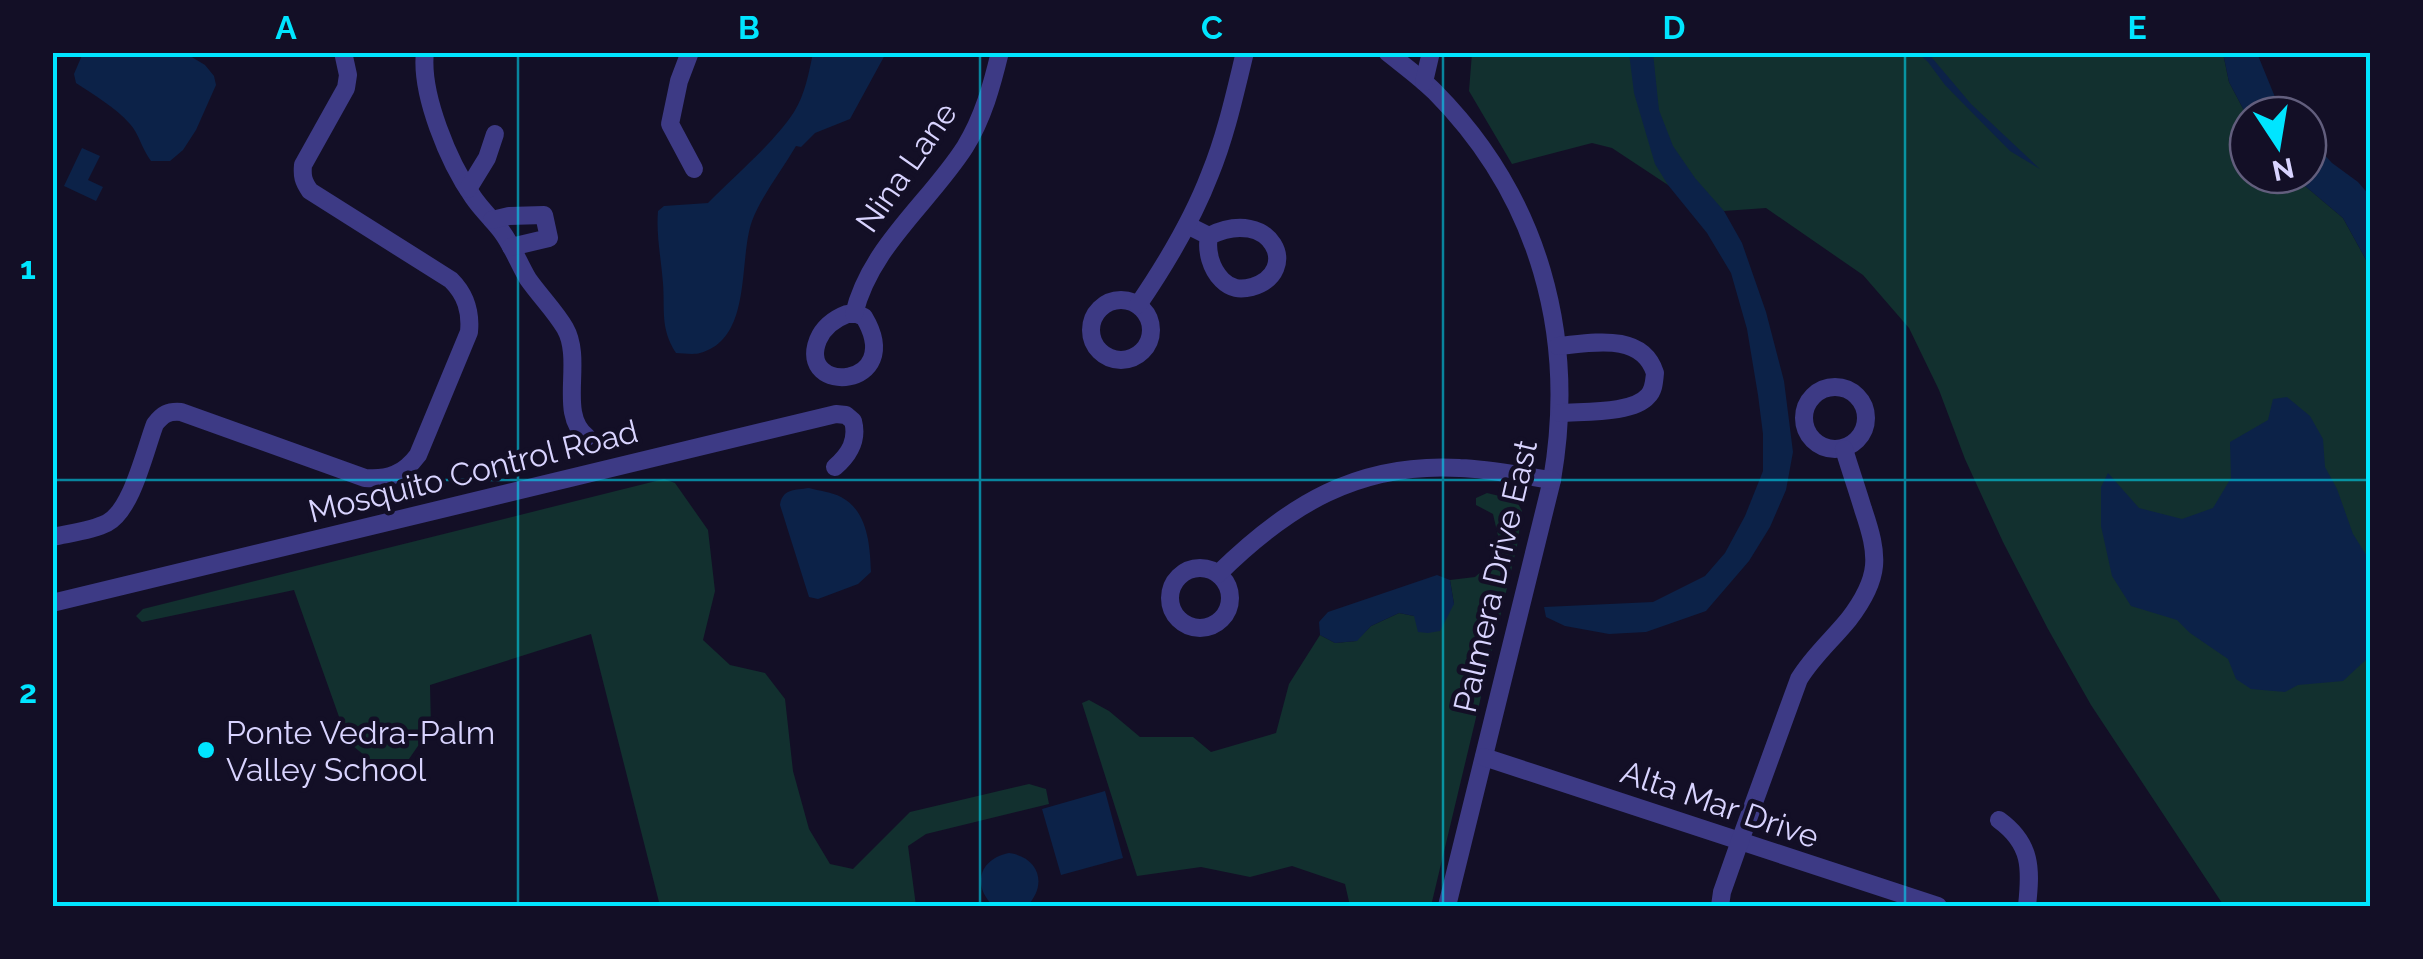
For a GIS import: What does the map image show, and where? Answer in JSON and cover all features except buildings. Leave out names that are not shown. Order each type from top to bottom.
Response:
[{"type":"street","points":[[52,537],[112,520],[129,496],[155,424],[162,414],[172,411],[364,478],[397,474],[418,455],[469,332],[470,318],[460,289],[451,280],[310,190],[304,182],[304,164],[346,88],[348,74],[343,52]]},
{"type":"street","points":[[425,52],[428,91],[435,116],[468,189],[511,247],[571,341],[573,418],[587,437]]},
{"type":"street","points":[[690,52],[678,81],[670,124],[694,169]]},
{"type":"street","name":"Nina Lane","points":[[854,314],[866,278],[884,250],[966,145],[980,118],[1000,52]]},
{"type":"street","points":[[1138,306],[1171,256],[1210,176],[1245,52]]},
{"type":"street","name":"Palmera Drive East","points":[[1387,52],[1424,82],[1487,155],[1512,198],[1542,270],[1558,346],[1560,413],[1552,480],[1447,906]]},
{"type":"street","points":[[1424,82],[1431,52]]},
{"type":"street","points":[[468,189],[487,158],[495,134]]},
{"type":"street","points":[[492,220],[544,215],[549,238],[511,247]]},
{"type":"street","points":[[1187,225],[1209,236]]},
{"type":"street","points":[[1558,346],[1622,344],[1645,354],[1656,373],[1651,393],[1644,401],[1610,410],[1560,413]]},
{"type":"street","name":"Mosquito Control Road","points":[[52,603],[836,414],[846,415],[853,420],[854,444],[834,466]]},
{"type":"street","points":[[1720,906],[1799,680],[1810,661],[1856,608],[1872,577],[1875,545],[1844,449]]},
{"type":"street","points":[[1218,574],[1248,544],[1291,512],[1337,486],[1362,478],[1437,467],[1552,480]]},
{"type":"street","name":"Alta Mar Drive","points":[[1484,757],[1938,906]]},
{"type":"street","points":[[1999,820],[2016,835],[2029,861],[2027,906]]},
{"type":"green space","points":[[1472,53],[2223,53],[2236,95],[2228,95],[2228,195],[2316,195],[2343,218],[2370,267],[2370,906],[2224,906],[2091,705],[2003,542],[1909,328],[1863,275],[1766,208],[1724,211],[1668,185],[1612,148],[1592,143],[1512,164],[1469,91]]},
{"type":"green space","points":[[664,479],[675,483],[708,530],[715,591],[703,640],[730,665],[765,673],[785,699],[793,771],[809,829],[830,864],[853,869],[910,812],[1029,784],[1046,789],[1049,804],[926,834],[908,846],[916,906],[660,906],[591,634],[430,685],[431,727],[409,759],[369,759],[348,742],[294,590],[142,622],[136,616],[143,609]]},
{"type":"green space","points":[[1487,493],[1516,500],[1522,511],[1431,906],[1350,906],[1345,884],[1292,866],[1250,877],[1201,867],[1137,876],[1082,703],[1089,700],[1109,711],[1140,737],[1193,737],[1211,752],[1276,733],[1289,684],[1320,635],[1335,643],[1356,641],[1371,626],[1399,613],[1414,616],[1454,604],[1450,580],[1475,577],[1490,564],[1499,540],[1493,514],[1476,505],[1476,498]]},
{"type":"water","points":[[83,53],[185,53],[205,65],[216,85],[183,150],[170,161],[151,161],[124,118],[76,83],[74,74]]},
{"type":"water","points":[[813,53],[886,53],[850,119],[815,133],[801,147],[796,146],[761,202],[748,237],[741,296],[729,332],[717,345],[700,353],[676,353],[664,319],[658,211],[664,206],[708,203],[765,147],[798,105]]},
{"type":"water","points":[[1629,53],[1653,53],[1659,110],[1673,146],[1724,211],[1742,243],[1784,381],[1793,452],[1786,490],[1770,527],[1749,561],[1706,611],[1646,632],[1609,634],[1565,626],[1546,617],[1544,607],[1653,602],[1705,576],[1725,553],[1763,471],[1758,395],[1747,329],[1731,273],[1707,233],[1655,164],[1634,93]]},
{"type":"water","points":[[1918,53],[1928,53],[1971,104],[2040,169],[2010,151]]},
{"type":"water","points":[[2223,53],[2257,53],[2274,95],[2236,95]]},
{"type":"water","points":[[82,148],[100,156],[88,180],[103,187],[96,201],[64,186]]},
{"type":"water","points":[[2328,159],[2370,196],[2370,267],[2343,218],[2316,195],[2328,195]]},
{"type":"water","points":[[2287,397],[2310,416],[2323,439],[2325,467],[2353,534],[2370,561],[2370,656],[2343,681],[2298,685],[2285,692],[2251,689],[2236,679],[2228,659],[2177,620],[2131,606],[2112,576],[2101,526],[2101,487],[2108,473],[2139,508],[2182,519],[2213,508],[2231,478],[2230,442],[2268,420],[2273,399]]},
{"type":"water","points":[[809,488],[837,495],[850,503],[862,520],[870,551],[871,572],[858,584],[818,599],[809,597],[780,505],[786,493]]},
{"type":"water","points":[[1437,575],[1450,580],[1454,604],[1440,631],[1418,632],[1414,616],[1399,613],[1371,626],[1357,641],[1335,643],[1320,635],[1319,622],[1328,612]]},
{"type":"water","points":[[1105,791],[1123,858],[1061,875],[1042,809]]},
{"type":"water","points":[[1009,853],[1027,860],[1037,873],[1037,889],[1027,906],[993,906],[982,890],[985,867]]},
{"type":"place","name":"Ponte Vedra-Palm Valley School","points":[[206,750]]}]
